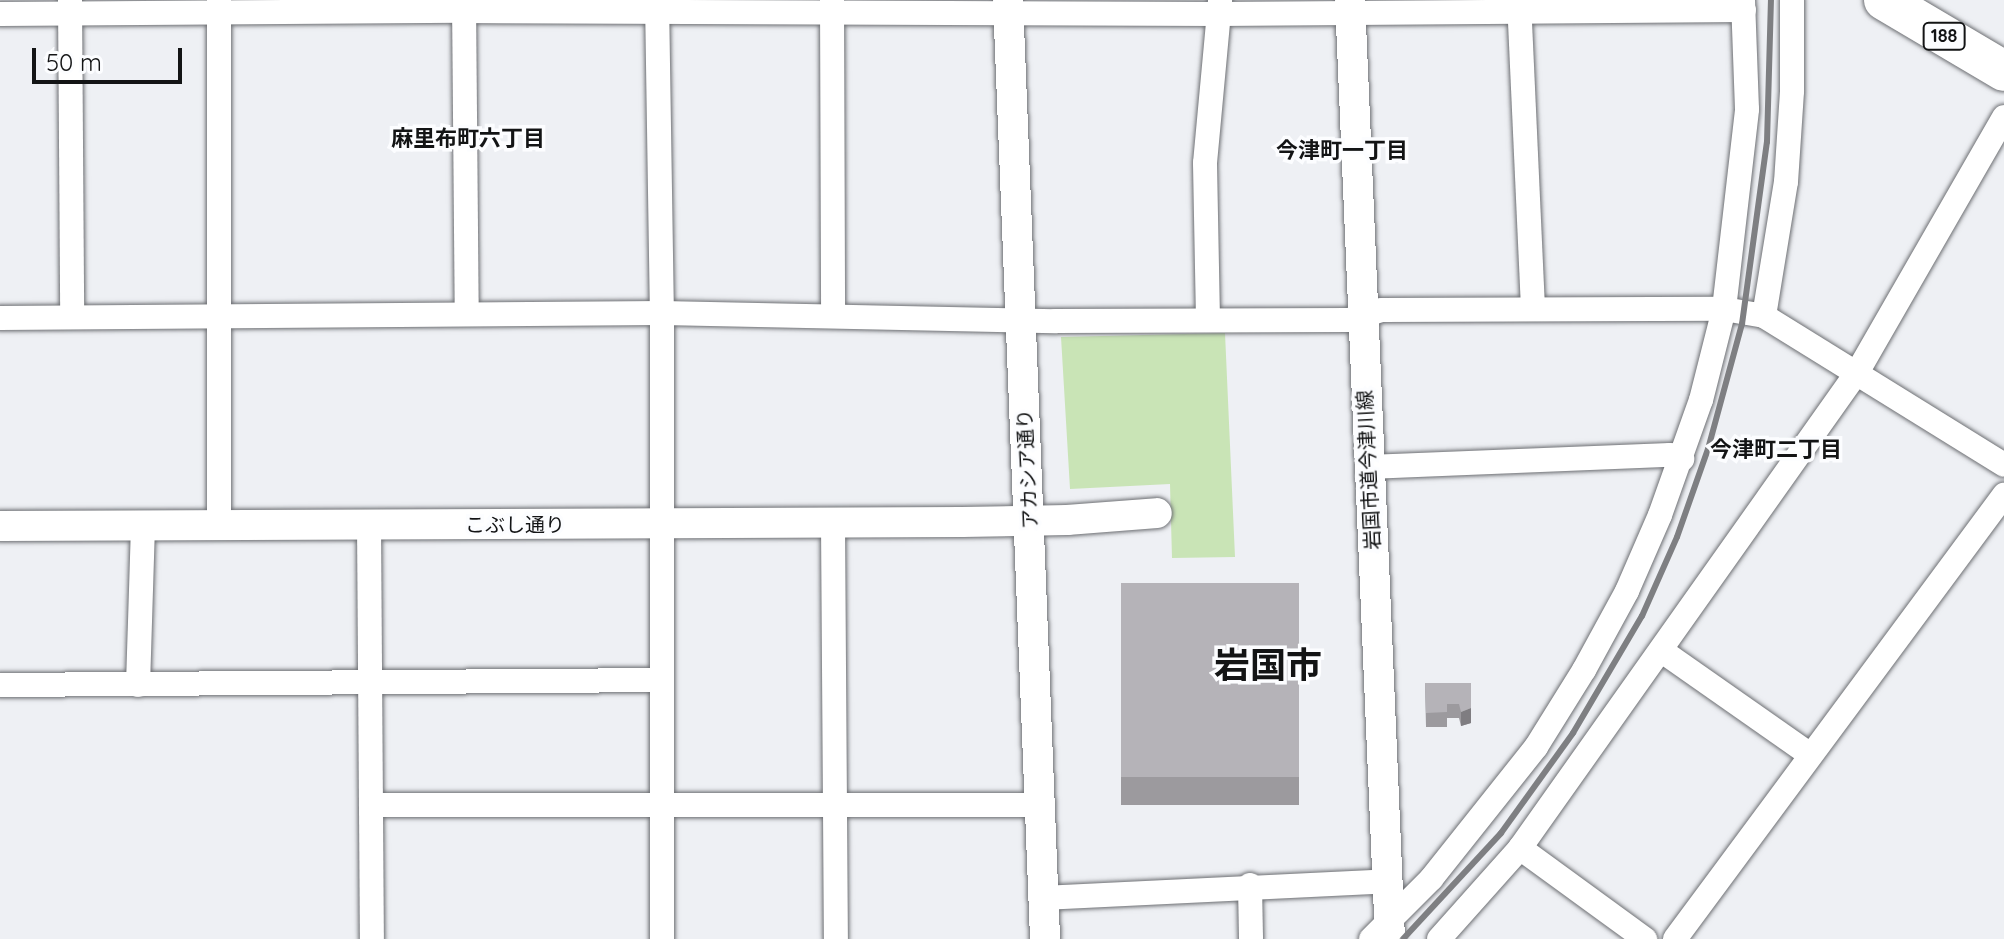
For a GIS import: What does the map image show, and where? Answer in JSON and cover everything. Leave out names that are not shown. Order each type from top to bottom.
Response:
[{"type":"highway","name":"188","points":[[1884,0],[2004,71]]},
{"type":"street","points":[[1764,316],[1786,182],[1792,91],[1792,0]]},
{"type":"street","points":[[464,5],[467,313]]},
{"type":"street","points":[[657,5],[662,313],[659,680],[662,939]]},
{"type":"street","points":[[0,14],[70,7],[219,6],[1744,5],[1747,109],[1724,309],[1682,459],[1627,591],[1584,670],[1536,747],[1485,815],[1384,934]]},
{"type":"street","points":[[219,6],[219,524]]},
{"type":"street","points":[[832,6],[833,315]]},
{"type":"street","name":"アカシア通り","points":[[1008,6],[1045,939]]},
{"type":"street","points":[[1519,6],[1533,309]]},
{"type":"street","points":[[70,7],[72,317]]},
{"type":"street","points":[[1208,320],[1205,163],[1219,7]]},
{"type":"street","name":"岩国市道今津川線","points":[[1351,7],[1387,881],[1384,934]]},
{"type":"street","points":[[1439,939],[1520,848],[1858,371],[2004,117]]},
{"type":"street","points":[[0,318],[662,313],[1349,320],[1382,310],[1724,309],[1764,316],[1858,371],[2004,465]]},
{"type":"street","points":[[1368,467],[1670,455],[1682,459]]},
{"type":"street","points":[[1675,939],[1809,754],[2004,495]]},
{"type":"street","name":"こぶし通り","points":[[0,526],[369,523],[660,525],[1029,520],[1157,513]]},
{"type":"street","points":[[369,523],[372,939]]},
{"type":"street","points":[[833,523],[836,939]]},
{"type":"street","points":[[138,685],[143,525]]},
{"type":"street","points":[[1662,651],[1809,754]]},
{"type":"street","points":[[0,685],[659,680]]},
{"type":"street","points":[[372,805],[1042,805]]},
{"type":"street","points":[[1520,848],[1645,939]]},
{"type":"street","points":[[1044,898],[1250,885],[1387,881]]},
{"type":"street","points":[[1250,885],[1251,939]]},
{"type":"green space","points":[[1225,333],[1235,557],[1172,558],[1170,484],[1070,489],[1061,337]]},
{"type":"building","points":[[1121,583],[1299,583],[1299,777],[1121,777]]},
{"type":"building","points":[[1425,683],[1471,683],[1471,708],[1461,712],[1459,704],[1447,704],[1447,712],[1426,713]]},
{"type":"railway","points":[[1403,939],[1501,833],[1573,733],[1642,616],[1677,537],[1708,449],[1742,324],[1767,142],[1771,0]]},
{"type":"district","name":"麻里布町六丁目","points":[[468,139]]},
{"type":"district","name":"今津町一丁目","points":[[1342,151]]},
{"type":"district","name":"今津町二丁目","points":[[1776,450]]},
{"type":"district","name":"岩国市","points":[[1268,665]]}]
